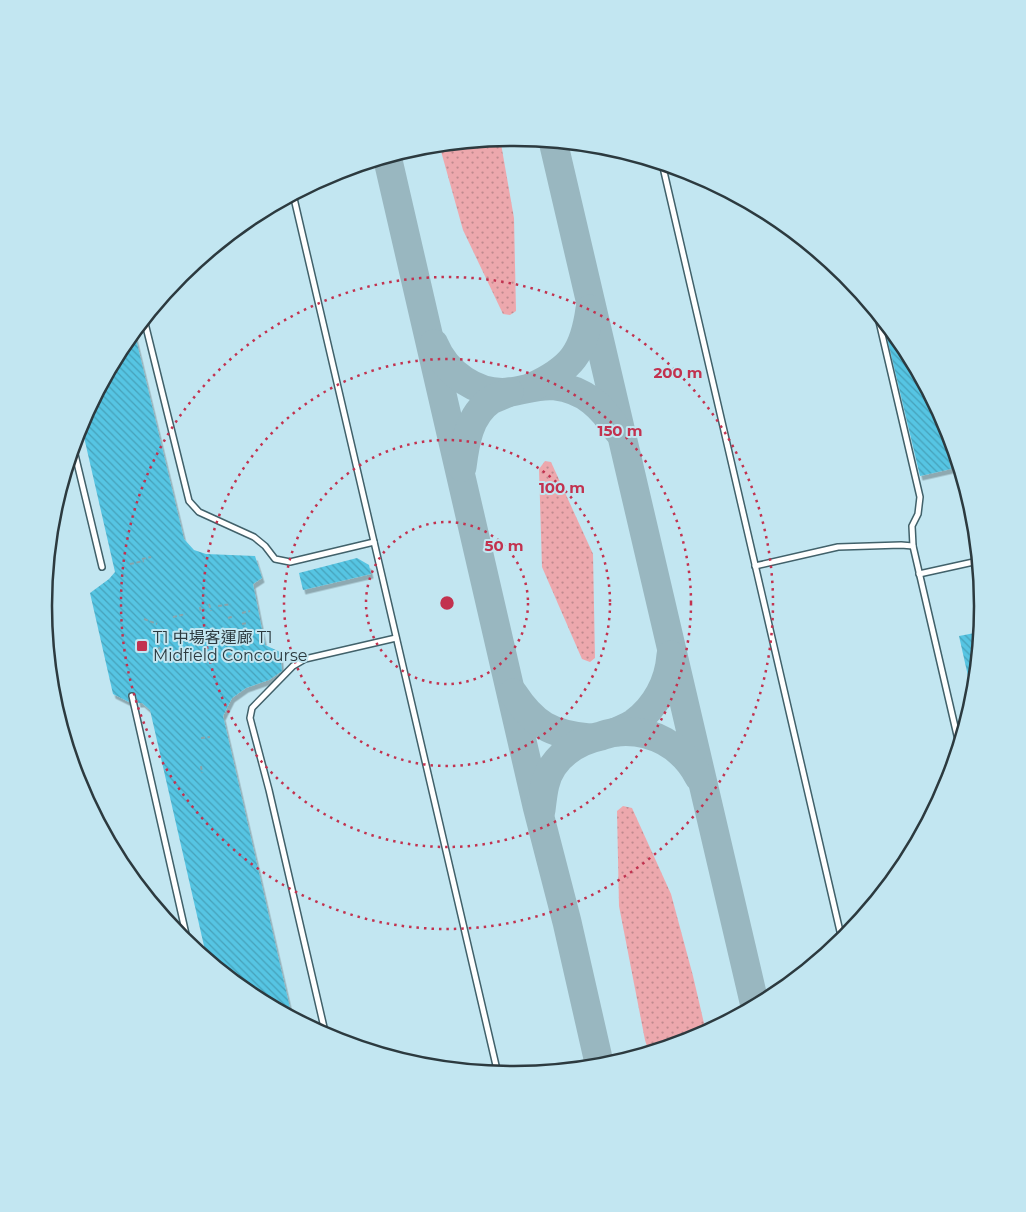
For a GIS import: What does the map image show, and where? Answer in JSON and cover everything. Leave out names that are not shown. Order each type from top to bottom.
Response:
[{"type":"lane","points":[[664,171],[840,931]]},
{"type":"lane","points":[[295,201],[496,1066]]},
{"type":"lane","points":[[146,329],[189,501],[199,512],[254,537],[265,546],[275,559],[283,561],[290,562],[374,542]]},
{"type":"lane","points":[[881,330],[920,498],[918,514],[912,526],[913,546],[956,731]]},
{"type":"lane","points":[[77,458],[102,567]]},
{"type":"lane","points":[[755,566],[838,547],[913,546]]},
{"type":"lane","points":[[919,574],[972,562]]},
{"type":"lane","points":[[324,1025],[269,790],[250,718],[252,708],[294,666],[305,659],[396,638]]},
{"type":"lane","points":[[132,696],[185,930]]},
{"type":"path","points":[[130,564],[151,557]]},
{"type":"path","points":[[210,604],[211,611]]},
{"type":"path","points":[[218,606],[231,604]]},
{"type":"path","points":[[200,607],[201,613]]},
{"type":"path","points":[[242,613],[250,611]]},
{"type":"path","points":[[173,618],[186,614]]},
{"type":"path","points":[[228,618],[234,616]]},
{"type":"path","points":[[144,619],[156,624]]},
{"type":"path","points":[[242,624],[247,623]]},
{"type":"path","points":[[217,636],[218,643]]},
{"type":"path","points":[[154,656],[160,646]]},
{"type":"path","points":[[182,656],[188,655]]},
{"type":"path","points":[[222,658],[234,655]]},
{"type":"path","points":[[201,738],[210,737]]},
{"type":"path","points":[[201,766],[202,773]]},
{"type":"shaded area","points":[[483,146],[501,146],[514,218],[516,311],[510,315],[503,314],[463,230],[441,151]]},
{"type":"shaded area","points":[[545,461],[551,462],[593,554],[595,658],[590,662],[582,659],[542,567],[539,469]]},
{"type":"shaded area","points":[[623,806],[632,808],[671,894],[704,1024],[647,1046],[619,906],[617,811]]},
{"type":"building","points":[[887,338],[912,376],[926,402],[948,456],[951,469],[920,476]]},
{"type":"building","name":"T1 中場客運廊 T1 Midfield Concourse","points":[[136,341],[184,539],[194,550],[206,554],[255,556],[262,578],[253,584],[265,645],[280,652],[282,671],[269,680],[246,688],[232,698],[223,716],[290,1009],[257,989],[204,948],[150,710],[142,703],[138,703],[134,692],[128,694],[129,702],[113,694],[90,593],[109,579],[115,572],[84,439],[100,402]]},
{"type":"building","points":[[357,558],[369,565],[371,574],[303,590],[299,573]]},
{"type":"building","points":[[973,633],[968,677],[959,636]]},
{"type":"taxiway","points":[[554,147],[753,999]]},
{"type":"taxiway","points":[[389,163],[537,806],[567,922],[598,1059]]},
{"type":"taxiway","points":[[532,387],[557,373],[573,358],[584,337],[590,309]]},
{"type":"taxiway","points":[[434,344],[446,364],[464,380],[475,386],[498,392],[510,392],[544,386],[555,386],[576,391],[599,407],[618,431]]},
{"type":"taxiway","points":[[462,467],[469,430],[478,413],[491,400],[509,392]]},
{"type":"taxiway","points":[[616,732],[642,717],[655,702],[664,684],[671,655]]},
{"type":"taxiway","points":[[513,693],[528,713],[545,726],[564,734],[589,738]]},
{"type":"taxiway","points":[[541,810],[546,781],[558,760],[568,750],[580,743],[616,732],[641,733],[665,741],[684,756],[699,777]]},
{"type":"place","name":"T1 中場客運廊 T1 Midfield Concourse","points":[[142,646]]}]
